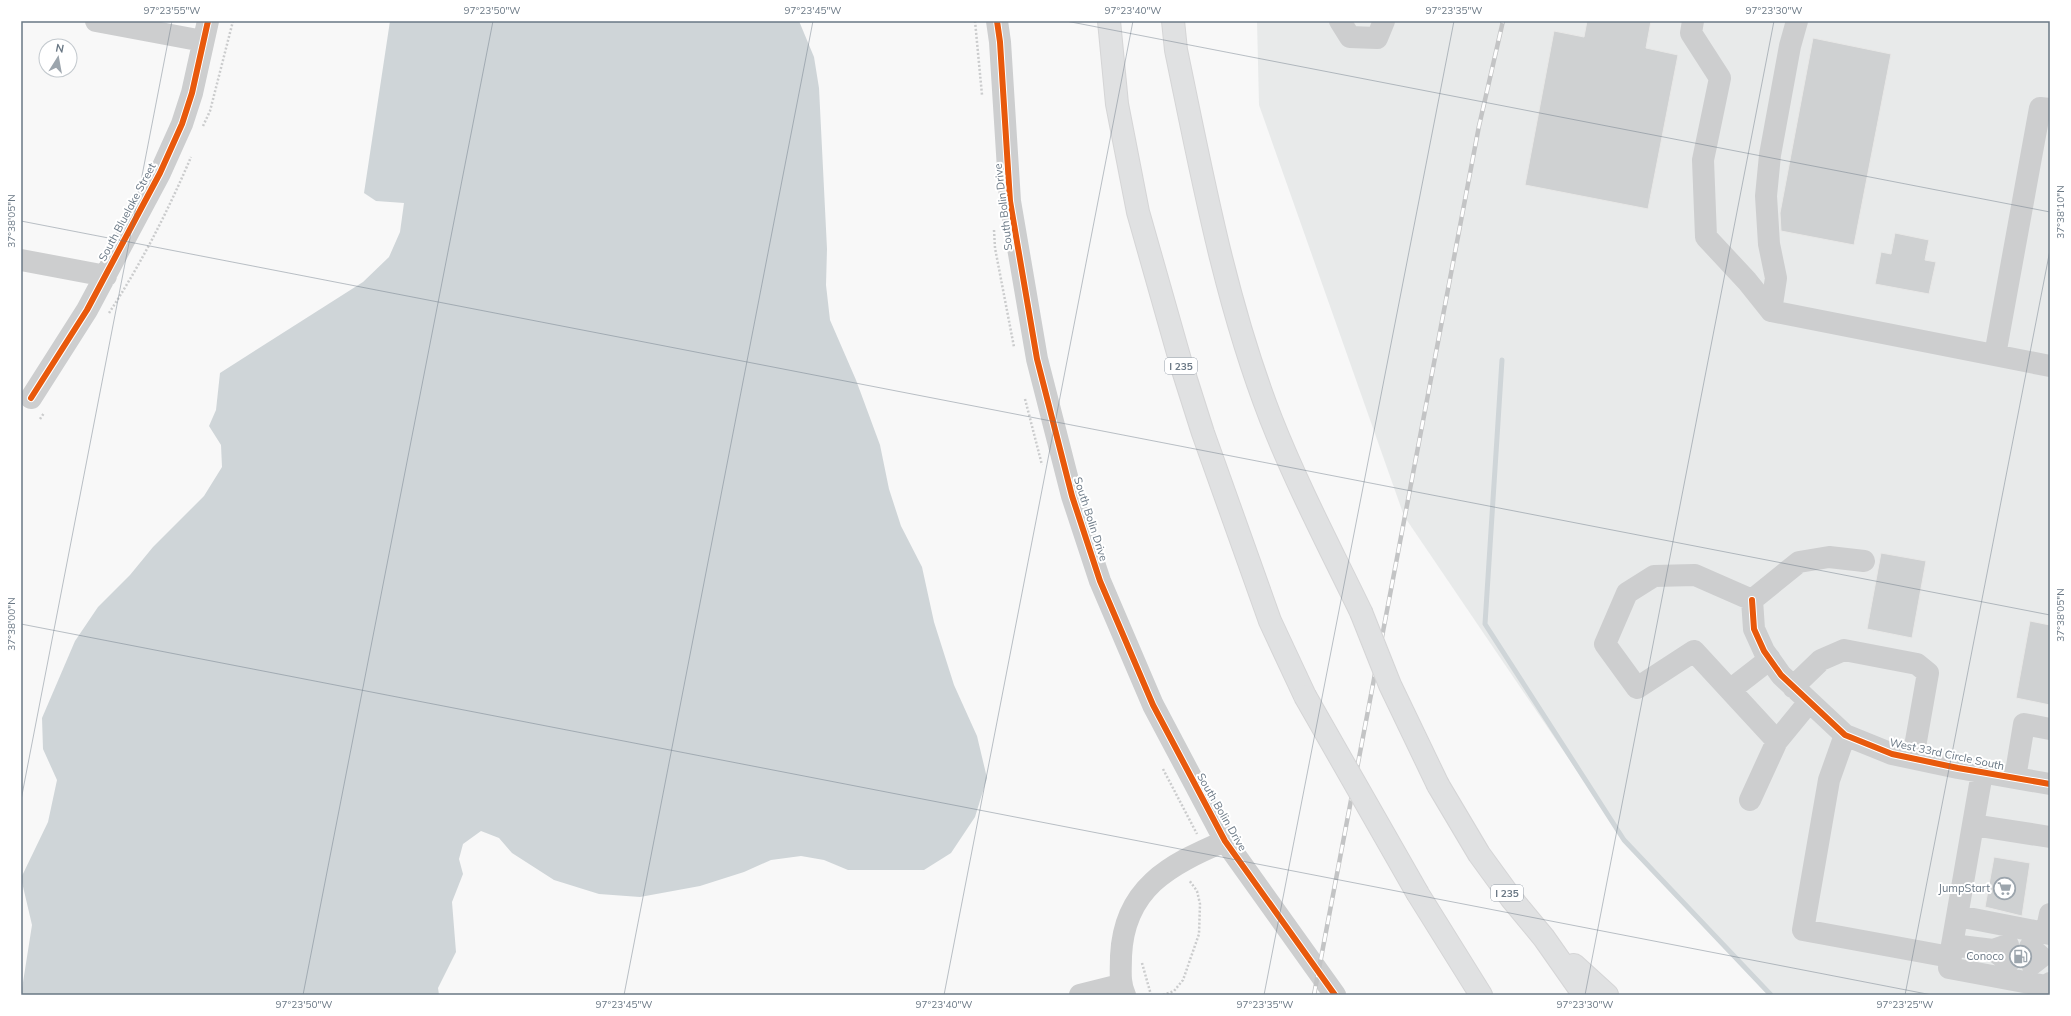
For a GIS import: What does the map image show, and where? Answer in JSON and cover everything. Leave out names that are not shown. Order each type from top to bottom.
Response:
[{"type":"highway","name":"I 235","points":[[1109,21],[1117,104],[1138,212],[1182,367],[1203,433],[1270,621],[1305,696],[1418,894],[1481,993]]},
{"type":"highway","name":"I 235","points":[[1173,21],[1176,50],[1225,276],[1271,419],[1316,520],[1360,612],[1390,685],[1438,785],[1479,854],[1511,898],[1544,938],[1584,995]]},
{"type":"highway","points":[[1544,938],[1607,995]]},
{"type":"street","points":[[96,21],[205,31]]},
{"type":"street","name":"South Bolin Drive","points":[[997,21],[1000,42],[1010,201],[1037,359],[1072,496],[1100,581],[1153,705],[1225,841],[1335,995]]},
{"type":"street","points":[[1340,21],[1350,37],[1377,38],[1384,21]]},
{"type":"street","points":[[1693,21],[1691,33],[1720,78],[1703,160],[1706,237],[1747,281],[1770,311],[2050,366]]},
{"type":"street","points":[[1770,311],[1776,278],[1769,244],[1766,196],[1770,155],[1790,46],[1797,21]]},
{"type":"street","name":"South Bluelake Street","points":[[31,398],[87,310],[160,173],[182,124],[192,93],[205,31]]},
{"type":"street","points":[[1995,355],[2040,108],[2050,109]]},
{"type":"street","points":[[21,260],[106,276]]},
{"type":"street","points":[[1777,741],[1694,651],[1638,688],[1605,644],[1627,593],[1654,576],[1695,575],[1752,600],[1799,562],[1829,558],[1864,561]]},
{"type":"street","name":"West 33rd Circle South","points":[[1752,600],[1754,629],[1770,659],[1793,687],[1845,735],[1892,754],[2050,784]]},
{"type":"street","points":[[1793,687],[1821,660],[1844,650],[1917,664],[1928,673],[1913,758]]},
{"type":"street","points":[[1730,690],[1770,659]]},
{"type":"street","points":[[1750,800],[1777,741],[1809,702]]},
{"type":"street","points":[[2015,778],[2024,724],[2050,729]]},
{"type":"street","points":[[1845,735],[1829,780],[1803,930],[1951,951],[2003,952]]},
{"type":"street","points":[[1982,772],[1949,968],[2046,986],[2050,983]]},
{"type":"street","points":[[1973,825],[2050,837]]},
{"type":"street","points":[[1080,995],[1123,990],[1122,942],[1125,926],[1139,896],[1148,884],[1168,868],[1192,855],[1225,841]]},
{"type":"street","points":[[1958,916],[2043,944]]},
{"type":"path","points":[[1163,995],[1174,991],[1183,980],[1199,934],[1200,904],[1197,890],[1189,879]]},
{"type":"shaded area","points":[[390,21],[799,21],[814,57],[819,88],[827,249],[826,285],[830,320],[856,380],[880,445],[889,489],[901,526],[922,567],[934,622],[954,685],[977,736],[987,778],[975,817],[951,853],[924,870],[848,870],[824,860],[801,856],[771,860],[744,872],[700,886],[640,897],[599,894],[554,880],[512,853],[499,838],[481,831],[463,844],[459,859],[463,874],[452,902],[456,952],[438,988],[439,995],[21,995],[32,925],[21,878],[48,822],[57,780],[43,749],[42,718],[75,641],[98,607],[130,575],[153,547],[204,496],[222,467],[221,445],[209,426],[216,410],[220,373],[363,282],[389,257],[400,232],[404,203],[376,201],[364,193]]},
{"type":"shaded area","points":[[1257,21],[2050,21],[2050,995],[1771,995],[1624,840],[1404,516],[1259,105]]},
{"type":"building","points":[[1587,21],[1651,21],[1646,48],[1678,55],[1648,209],[1525,185],[1554,31],[1584,37]]},
{"type":"building","points":[[1813,38],[1891,54],[1854,245],[1781,231],[1780,213]]},
{"type":"building","points":[[1895,233],[1929,240],[1925,260],[1936,262],[1929,294],[1875,284],[1881,252],[1891,254]]},
{"type":"building","points":[[1881,553],[1926,561],[1912,638],[1867,629]]},
{"type":"building","points":[[2030,621],[2050,625],[2050,705],[2016,698]]},
{"type":"building","points":[[1994,857],[2030,863],[2022,916],[1985,907]]},
{"type":"waterway","points":[[1502,360],[1485,624],[1624,840],[1771,995]]},
{"type":"railway","points":[[1314,995],[1479,126],[1503,21]]},
{"type":"cycle path","points":[[31,398],[87,310],[160,173],[182,124],[192,93],[208,21]]},
{"type":"cycle path","points":[[997,21],[1000,42],[1010,201],[1037,359],[1072,496],[1100,581],[1153,705],[1225,841],[1335,995]]},
{"type":"cycle path","points":[[1752,600],[1754,629],[1764,651],[1781,675],[1845,735],[1892,754],[1958,768],[2050,784]]},
{"type":"place","name":"JumpStart","points":[[2005,888]]},
{"type":"place","name":"Conoco","points":[[2020,956]]}]
